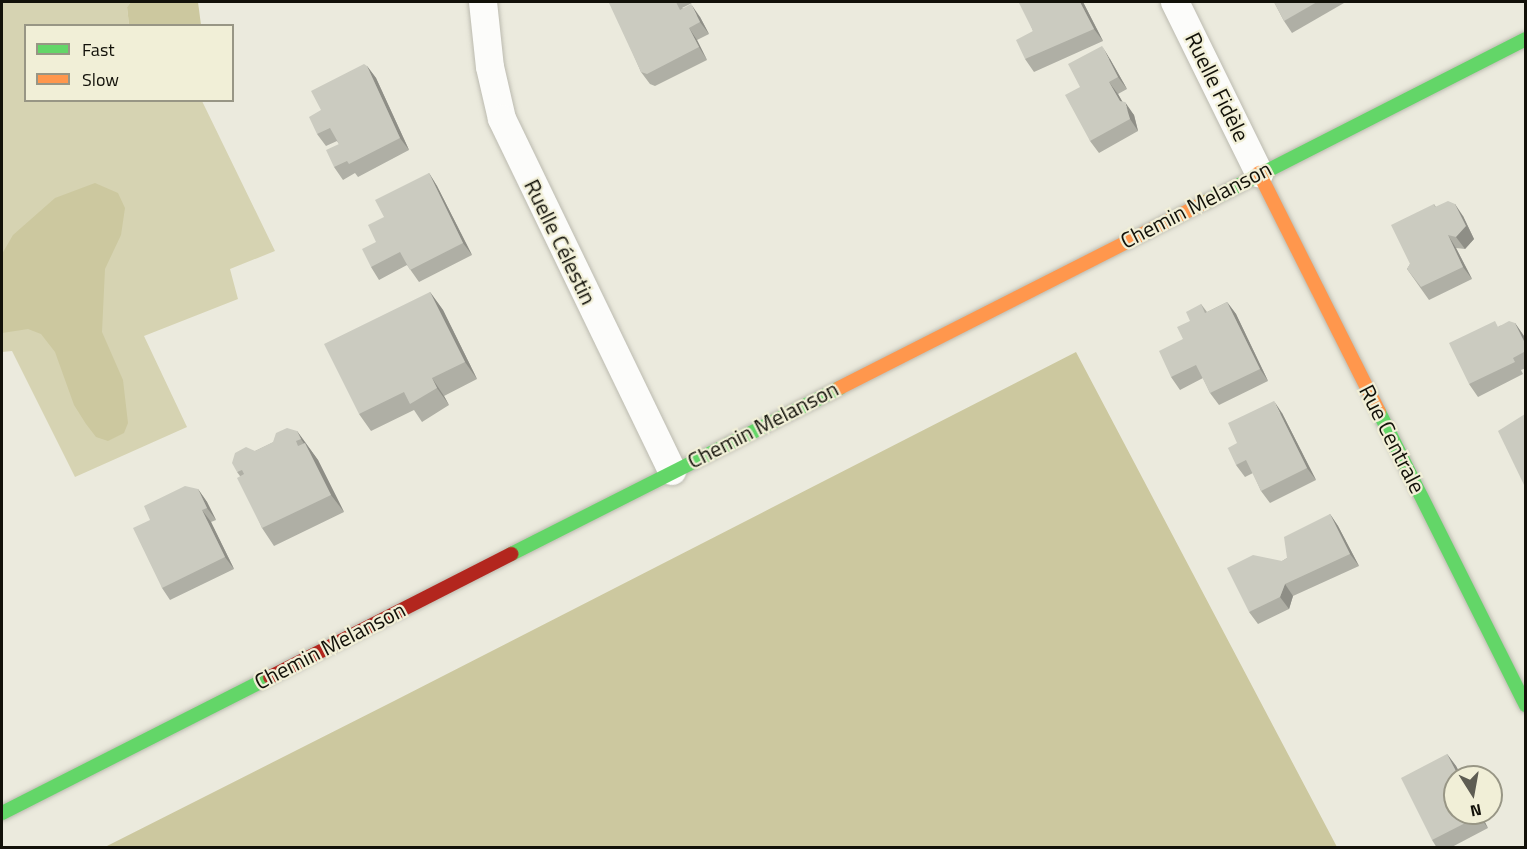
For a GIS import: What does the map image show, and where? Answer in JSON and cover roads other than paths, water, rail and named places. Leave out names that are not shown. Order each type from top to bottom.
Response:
[{"type":"street","name":"Ruelle Célestin","points":[[483,2],[490,67],[502,119],[672,471]]},
{"type":"street","name":"Ruelle Fidèle","points":[[1175,2],[1259,173]]},
{"type":"street","name":"Chemin Melanson","points":[[2,813],[1526,39]]},
{"type":"street","name":"Rue Centrale","points":[[1259,173],[1526,705]]}]
